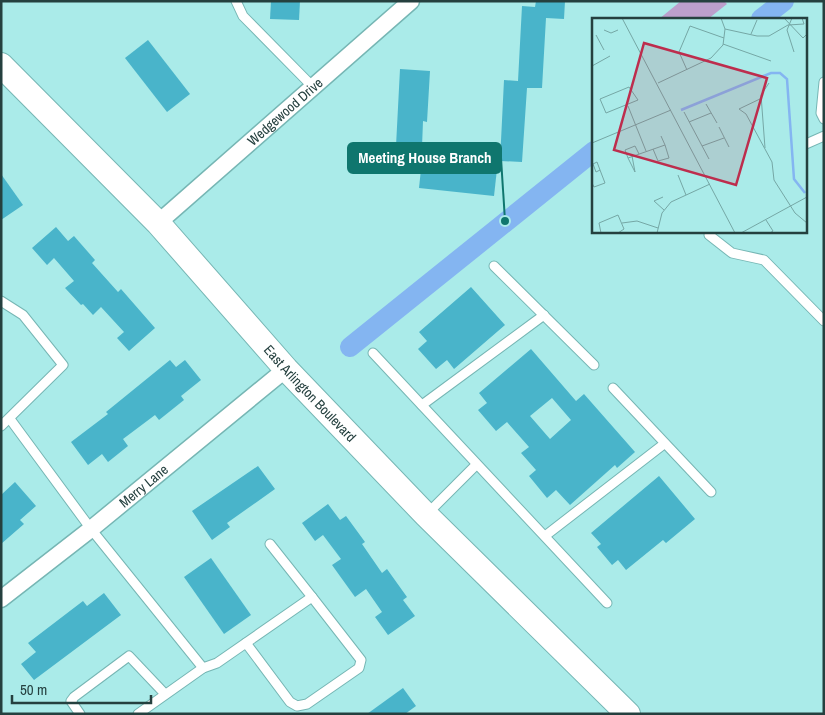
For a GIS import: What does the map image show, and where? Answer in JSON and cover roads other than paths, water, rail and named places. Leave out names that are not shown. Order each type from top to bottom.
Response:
[{"type":"main road","name":"East Arlington Boulevard","points":[[1,65],[158,223],[286,370],[426,515],[628,714]]},
{"type":"street","name":"Wedgewood Drive","points":[[158,223],[411,1]]},
{"type":"street","name":"Merry Lane","points":[[1,599],[91,529],[286,370]]},
{"type":"lane","points":[[236,1],[243,16],[312,87]]},
{"type":"lane","points":[[824,82],[821,113],[824,119]]},
{"type":"lane","points":[[808,143],[824,136]]},
{"type":"lane","points":[[711,232],[709,235],[732,254],[764,260],[824,321]]},
{"type":"lane","points":[[494,266],[594,364]]},
{"type":"lane","points":[[1,301],[23,315],[64,365],[1,426]]},
{"type":"lane","points":[[422,405],[544,315]]},
{"type":"lane","points":[[373,353],[607,603]]},
{"type":"lane","points":[[613,388],[711,492]]},
{"type":"lane","points":[[10,419],[91,529],[203,668]]},
{"type":"lane","points":[[545,536],[664,444]]},
{"type":"lane","points":[[426,515],[476,465]]},
{"type":"lane","points":[[246,643],[290,702],[297,706],[307,704],[359,668],[360,660],[270,544]]},
{"type":"lane","points":[[138,714],[203,668],[217,663],[312,597]]},
{"type":"lane","points":[[80,714],[71,701],[74,697],[129,656],[165,694]]},
{"type":"waterway","points":[[762,18],[784,1]]},
{"type":"waterway","points":[[350,347],[592,153]]},
{"type":"place","name":"Meeting House Branch","points":[[505,221]]}]
